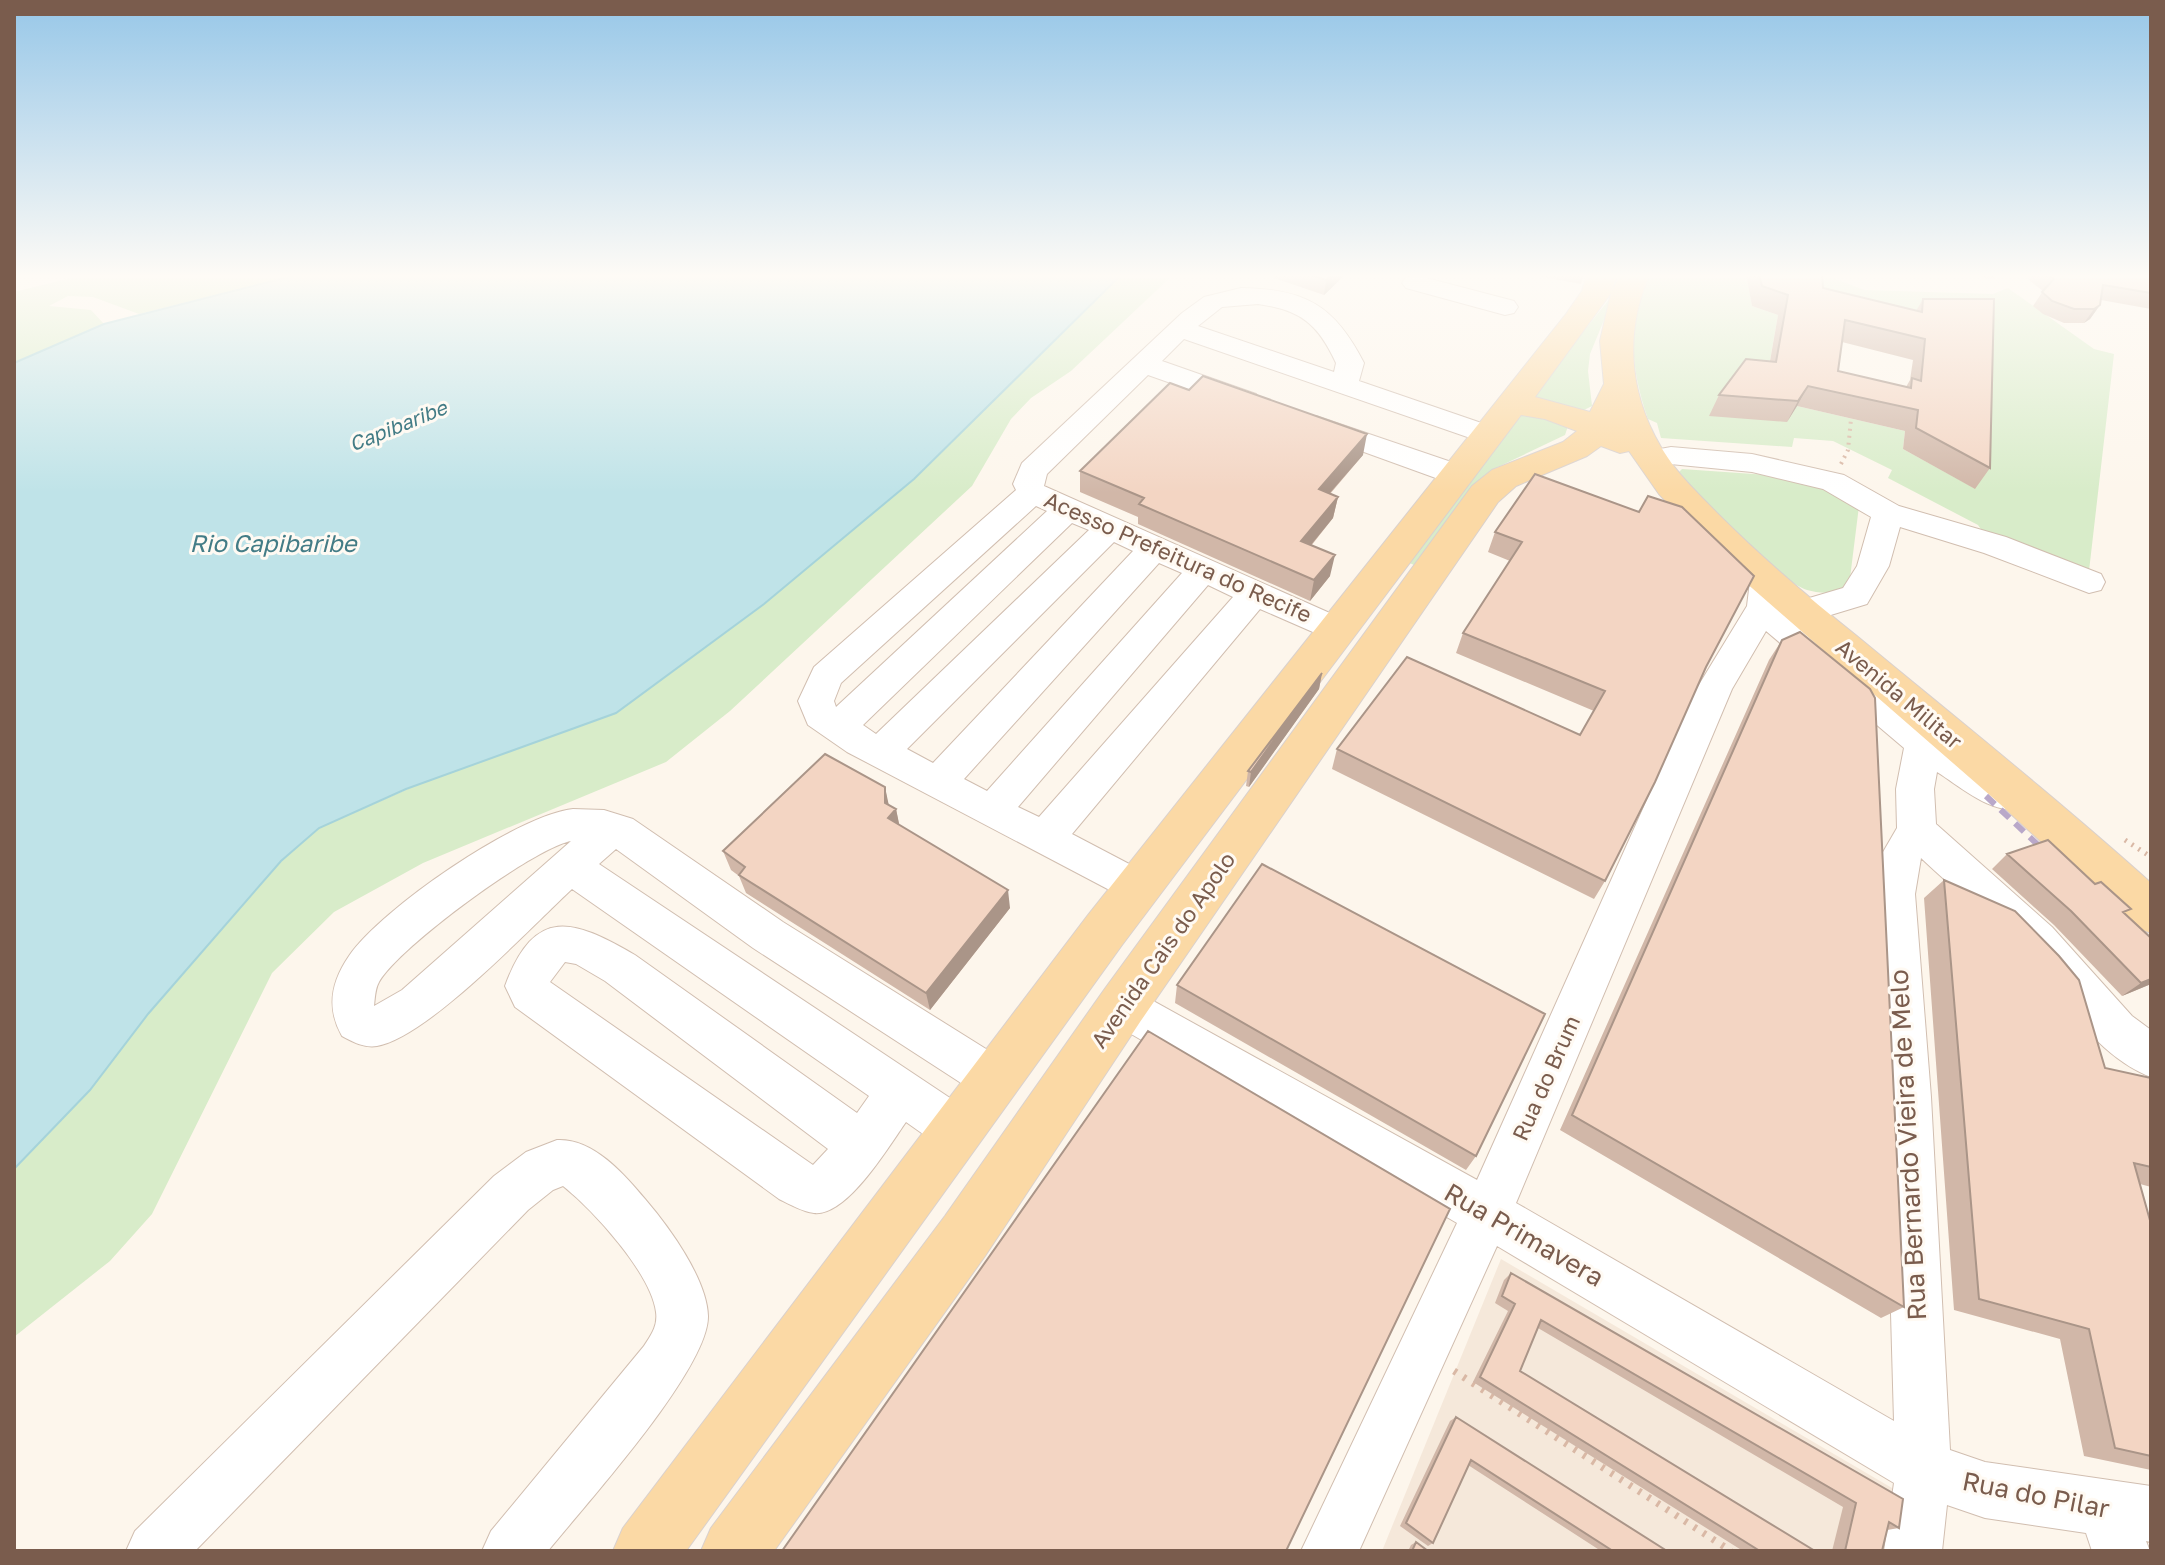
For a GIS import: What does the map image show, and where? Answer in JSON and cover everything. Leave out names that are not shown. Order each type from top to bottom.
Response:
[{"type":"main road","points":[[646,1551],[1331,627],[1384,572],[1455,474],[1556,347]]},
{"type":"main road","name":"Avenida Militar","points":[[1615,347],[1608,407],[1648,454],[1671,471]]},
{"type":"main road","points":[[1498,420],[1548,409],[1608,407]]},
{"type":"main road","name":"Avenida Militar","points":[[1608,407],[1671,471],[1777,600],[2032,808],[2151,913]]},
{"type":"main road","name":"Avenida Cais do Apolo","points":[[734,1551],[965,1236],[1122,1006],[1485,494],[1504,478],[1575,449],[1608,407]]},
{"type":"street","points":[[1030,488],[1033,470],[1161,347]]},
{"type":"street","points":[[1232,347],[1344,386],[1498,420]]},
{"type":"street","points":[[1342,347],[1350,363],[1344,386]]},
{"type":"street","points":[[1143,364],[1455,474]]},
{"type":"street","points":[[1671,471],[1792,470],[1833,482],[1888,513],[1995,545],[2089,582]]},
{"type":"street","name":"Acesso Prefeitura do Recife","points":[[837,728],[821,715],[816,701],[826,676],[1030,488],[1331,627]]},
{"type":"street","points":[[1069,508],[837,728],[1138,888]]},
{"type":"street","points":[[1777,600],[1855,596],[1873,566],[1888,513]]},
{"type":"street","points":[[880,753],[1112,526]]},
{"type":"street","points":[[937,783],[1156,546]]},
{"type":"street","points":[[991,812],[1205,568]]},
{"type":"street","points":[[1044,839],[1256,592]]},
{"type":"street","name":"Avenida Militar","points":[[1777,600],[1771,617],[1923,744],[1966,774],[2032,808]]},
{"type":"street","name":"Rua do Brum","points":[[1330,1551],[1487,1213],[1715,688],[1777,600]]},
{"type":"street","points":[[1923,744],[1915,789],[1917,830],[2037,940],[2116,1030],[2151,1056]]},
{"type":"street","points":[[612,828],[417,1004],[391,1021],[370,1027],[357,1022],[352,1012],[352,995],[362,972],[382,948],[430,907],[558,827],[577,824],[612,828],[768,935],[994,1079]]},
{"type":"street","name":"Rua Bernardo Vieira de Melo","points":[[1913,1551],[1923,1469],[1909,1112],[1895,894],[1899,859],[1917,830]]},
{"type":"street","points":[[569,866],[957,1130]]},
{"type":"street","points":[[860,1144],[620,968],[584,947],[560,943],[550,948],[530,975],[527,986],[537,998],[796,1182],[812,1189],[821,1188],[860,1144],[900,1092]]},
{"type":"street","name":"Rua Primavera","points":[[1122,1006],[1487,1213],[1923,1469]]},
{"type":"street","points":[[155,1551],[511,1193],[545,1167],[560,1162],[577,1165],[599,1184],[639,1232],[671,1280],[682,1310],[680,1330],[672,1352],[651,1380],[511,1551]]},
{"type":"street","name":"Rua do Pilar","points":[[1923,1469],[1985,1490],[2126,1525]]},
{"type":"path","points":[[1848,450],[1851,419]]},
{"type":"path","points":[[1423,1351],[1731,1551]]},
{"type":"shaded area","points":[[1501,1259],[1904,1495],[1893,1551],[1382,1551]]},
{"type":"green space","points":[[14,347],[51,347],[14,363]]},
{"type":"green space","points":[[1048,347],[1096,347],[1071,371],[1031,398],[1011,419],[972,486],[730,711],[666,762],[423,863],[334,912],[272,973],[152,1214],[110,1261],[14,1337],[14,1169],[90,1090],[148,1014],[281,861],[319,828],[668,675],[764,604],[914,479]]},
{"type":"green space","points":[[1571,347],[1593,347],[1588,371],[1592,406],[1580,412],[1532,396]]},
{"type":"green space","points":[[1633,347],[1772,347],[1766,383],[1797,406],[1905,431],[1903,449],[1974,488],[1922,347],[2091,347],[2114,354],[2089,571],[1985,535],[1978,525],[1888,478],[1892,470],[1833,441],[1794,438],[1792,447],[1661,438],[1657,423],[1648,419]]},
{"type":"green space","points":[[1526,413],[1568,426],[1565,435],[1498,467],[1468,500],[1419,567],[1407,562],[1520,415]]},
{"type":"green space","points":[[1682,469],[1768,475],[1850,495],[1859,506],[1849,586],[1824,593],[1807,590],[1794,583],[1759,556],[1721,518],[1679,472]]},
{"type":"water","name":"Rio Capibaribe","points":[[51,347],[1048,347],[914,479],[764,604],[616,713],[406,789],[319,828],[281,861],[148,1014],[90,1090],[14,1169],[14,363]]},
{"type":"building","points":[[1779,347],[1841,347],[1838,371],[1911,388],[1912,378],[1921,381],[1924,347],[1993,347],[1990,468],[1916,428],[1918,410],[1808,386],[1798,401],[1719,395],[1746,359],[1776,362]]},
{"type":"building","points":[[1203,376],[1367,434],[1319,489],[1338,497],[1301,541],[1335,555],[1314,580],[1139,504],[1144,498],[1080,471],[1170,383],[1189,390]]},
{"type":"building","points":[[1535,474],[1639,512],[1648,496],[1682,507],[1754,576],[1706,667],[1655,782],[1605,881],[1337,749],[1407,657],[1580,735],[1605,691],[1463,633],[1522,542],[1495,532]]},
{"type":"building","points":[[1800,632],[1870,689],[1875,698],[1904,1307],[1572,1115],[1782,640]]},
{"type":"building","points":[[1322,673],[1251,772],[1248,771]]},
{"type":"building","points":[[825,754],[885,787],[885,803],[896,809],[888,818],[1008,890],[926,993],[739,875],[745,867],[723,851]]},
{"type":"building","points":[[2048,840],[2095,884],[2101,882],[2131,909],[2123,912],[2151,938],[2151,979],[2141,983],[2071,911],[2007,854]]},
{"type":"building","points":[[1262,864],[1545,1014],[1476,1156],[1177,985]]},
{"type":"building","points":[[1944,880],[2015,911],[2079,980],[2105,1068],[2151,1078],[2151,1167],[2134,1163],[2151,1224],[2151,1456],[2115,1448],[2089,1329],[1979,1299]]},
{"type":"building","points":[[1148,1031],[1450,1209],[1286,1551],[782,1551]]},
{"type":"building","points":[[1511,1273],[1903,1499],[1899,1528],[1889,1522],[1882,1551],[1845,1551],[1856,1503],[1541,1320],[1520,1371],[1815,1551],[1760,1551],[1480,1377],[1515,1304],[1502,1296]]},
{"type":"building","points":[[1456,1417],[1667,1551],[1613,1551],[1471,1460],[1433,1543],[1406,1523]]},
{"type":"building","points":[[1416,1542],[1428,1551],[1412,1551]]},
{"type":"railway","points":[[1986,796],[2053,859]]},
{"type":"water label","name":"Capibaribe","points":[[398,426]]}]
